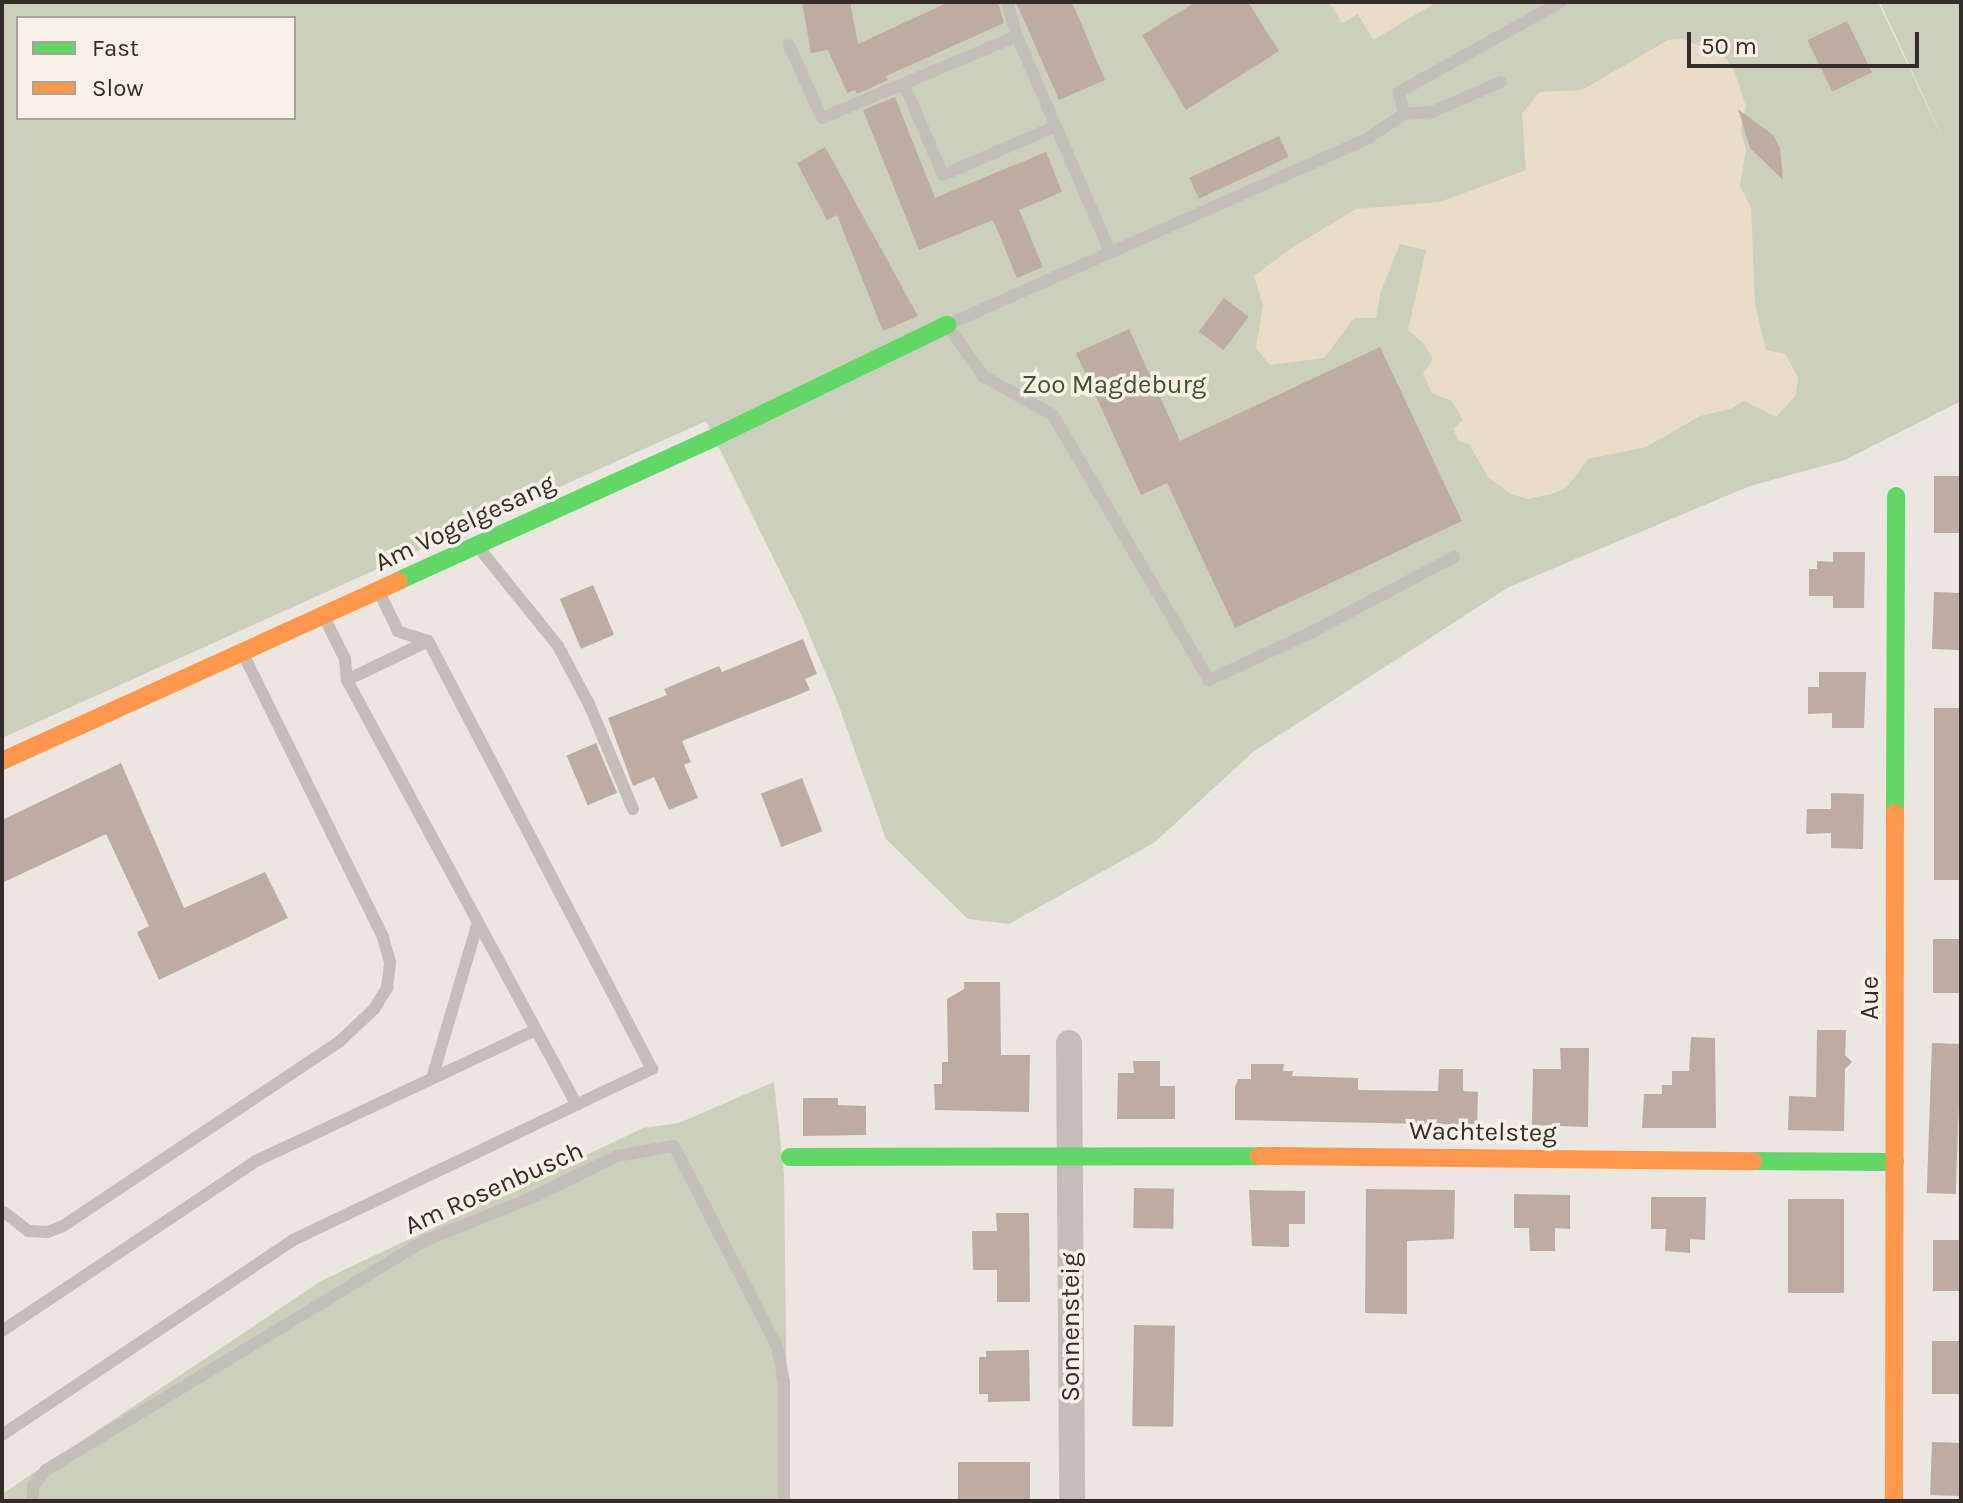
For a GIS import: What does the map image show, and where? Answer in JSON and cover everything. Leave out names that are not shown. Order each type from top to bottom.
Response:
[{"type":"street","name":"Am Vogelgesang","points":[[2,761],[715,437],[947,325]]},
{"type":"street","name":"Aue","points":[[1894,1501],[1896,496]]},
{"type":"street","name":"Sonnensteig","points":[[1069,1043],[1072,1501]]},
{"type":"street","name":"Wachtelsteg","points":[[1071,1154],[1895,1162]]},
{"type":"street","points":[[790,1157],[1071,1154]]},
{"type":"lane","points":[[1007,2],[1017,36],[1109,250]]},
{"type":"lane","points":[[1404,114],[1399,92],[1561,2]]},
{"type":"lane","points":[[789,45],[822,118],[1017,36]]},
{"type":"lane","points":[[1454,557],[1312,632],[1209,680],[1053,415],[983,376],[947,325],[1109,250],[1368,138],[1404,114],[1432,112],[1501,82]]},
{"type":"lane","points":[[904,84],[943,175],[1056,126]]},
{"type":"lane","points":[[477,545],[558,646],[589,704],[633,809]]},
{"type":"lane","points":[[2,1435],[293,1240],[652,1069],[428,641],[398,631],[378,592]]},
{"type":"lane","points":[[323,615],[345,659],[347,680],[577,1105]]},
{"type":"lane","points":[[347,680],[428,641]]},
{"type":"lane","points":[[4,1212],[28,1231],[48,1232],[63,1226],[340,1041],[374,1009],[387,988],[390,962],[383,937],[243,654]]},
{"type":"lane","points":[[433,1075],[478,922]]},
{"type":"lane","points":[[2,1331],[256,1161],[433,1075],[536,1030]]},
{"type":"lane","name":"Am Rosenbusch","points":[[33,1501],[32,1488],[46,1470],[422,1242],[531,1198],[617,1156],[674,1146],[777,1346],[784,1381],[784,1501]]},
{"type":"green space","name":"Zoo Magdeburg","points":[[2,2],[1878,2],[1951,156],[1880,2],[1961,2],[1961,401],[1845,460],[1750,486],[1509,587],[1253,752],[1155,842],[1009,924],[968,919],[886,839],[836,698],[800,612],[706,421],[2,738]]},
{"type":"green space","points":[[774,1082],[784,1175],[788,1501],[2,1501],[2,1494],[321,1281],[643,1128],[679,1123]]},
{"type":"sand","points":[[1329,2],[1437,2],[1373,40],[1358,14],[1342,23]]},
{"type":"sand","points":[[1682,39],[1720,53],[1733,67],[1746,106],[1741,131],[1746,150],[1740,186],[1751,207],[1755,304],[1766,350],[1785,354],[1798,377],[1796,395],[1776,417],[1744,401],[1730,409],[1700,416],[1646,447],[1588,459],[1567,487],[1555,493],[1528,499],[1511,494],[1488,477],[1469,444],[1459,441],[1453,429],[1463,420],[1452,401],[1432,393],[1423,374],[1433,360],[1424,344],[1408,330],[1426,250],[1400,244],[1381,291],[1376,318],[1354,318],[1324,358],[1270,365],[1256,348],[1263,305],[1254,276],[1290,249],[1356,209],[1440,202],[1526,170],[1522,114],[1539,92],[1582,90],[1668,40]]},
{"type":"building","points":[[802,2],[850,2],[858,44],[949,2],[998,2],[1004,23],[886,76],[888,80],[857,94],[855,90],[847,93],[828,50],[811,53]]},
{"type":"building","points":[[1016,2],[1072,2],[1105,80],[1059,100]]},
{"type":"building","points":[[1196,2],[1248,2],[1279,51],[1186,110],[1142,35]]},
{"type":"building","points":[[1847,21],[1872,72],[1832,92],[1807,40]]},
{"type":"building","points":[[895,97],[935,198],[1046,152],[1062,192],[1019,210],[1043,267],[1017,278],[993,220],[919,250],[863,110]]},
{"type":"building","points":[[1738,109],[1773,135],[1780,148],[1783,180],[1750,148]]},
{"type":"building","points":[[1279,136],[1289,157],[1199,199],[1189,178]]},
{"type":"building","points":[[825,147],[918,316],[883,331],[837,215],[827,220],[797,163]]},
{"type":"building","points":[[1224,298],[1249,317],[1223,350],[1199,332]]},
{"type":"building","points":[[1129,329],[1180,441],[1380,347],[1462,521],[1235,628],[1167,483],[1141,495],[1076,353]]},
{"type":"building","points":[[1934,476],[1961,476],[1961,533],[1934,533]]},
{"type":"building","points":[[1833,552],[1865,552],[1864,608],[1833,608],[1833,596],[1809,596],[1809,569],[1817,569],[1817,561],[1833,562]]},
{"type":"building","points":[[593,585],[614,635],[581,649],[560,599]]},
{"type":"building","points":[[1934,592],[1961,593],[1959,650],[1932,649]]},
{"type":"building","points":[[803,639],[817,674],[805,679],[810,690],[682,741],[691,762],[684,765],[698,798],[669,810],[654,777],[633,786],[608,718],[667,695],[664,689],[719,666],[722,672]]},
{"type":"building","points":[[1819,672],[1866,672],[1864,728],[1832,728],[1832,713],[1808,714],[1808,687],[1819,687]]},
{"type":"building","points":[[1934,708],[1961,708],[1961,880],[1934,880]]},
{"type":"building","points":[[596,743],[617,793],[588,805],[567,756]]},
{"type":"building","points":[[121,763],[184,908],[265,872],[288,918],[159,980],[137,932],[149,926],[106,834],[2,883],[2,820]]},
{"type":"building","points":[[802,778],[822,831],[781,847],[761,794]]},
{"type":"building","points":[[1831,793],[1864,794],[1863,849],[1831,848],[1831,833],[1806,834],[1807,809],[1831,809]]},
{"type":"building","points":[[1933,939],[1961,939],[1961,993],[1933,993]]},
{"type":"building","points":[[964,982],[1000,982],[1001,1055],[1030,1055],[1029,1112],[935,1110],[934,1084],[942,1084],[942,1062],[948,1062],[947,999],[964,989]]},
{"type":"building","points":[[1817,1030],[1846,1030],[1845,1055],[1852,1062],[1845,1069],[1844,1131],[1788,1130],[1789,1096],[1816,1097]]},
{"type":"building","points":[[1691,1037],[1715,1038],[1716,1128],[1642,1128],[1644,1094],[1662,1094],[1662,1085],[1672,1085],[1672,1071],[1689,1071]]},
{"type":"building","points":[[1932,1043],[1961,1044],[1956,1194],[1927,1193]]},
{"type":"building","points":[[1560,1048],[1589,1048],[1588,1127],[1532,1125],[1533,1069],[1561,1069]]},
{"type":"building","points":[[1133,1061],[1160,1061],[1160,1086],[1175,1086],[1175,1119],[1117,1119],[1118,1073],[1134,1073]]},
{"type":"building","points":[[1251,1064],[1284,1064],[1283,1071],[1293,1071],[1292,1076],[1358,1078],[1358,1090],[1438,1091],[1439,1069],[1463,1069],[1463,1091],[1478,1092],[1477,1125],[1235,1120],[1235,1087],[1238,1079],[1251,1079]]},
{"type":"building","points":[[803,1098],[838,1098],[838,1105],[866,1106],[866,1135],[803,1136]]},
{"type":"building","points":[[1134,1188],[1174,1189],[1173,1229],[1133,1228]]},
{"type":"building","points":[[1366,1189],[1455,1190],[1454,1239],[1407,1241],[1407,1314],[1365,1313]]},
{"type":"building","points":[[1249,1190],[1305,1191],[1305,1224],[1289,1224],[1289,1247],[1252,1246]]},
{"type":"building","points":[[1514,1194],[1570,1195],[1570,1229],[1555,1228],[1555,1251],[1530,1251],[1529,1228],[1514,1228]]},
{"type":"building","points":[[1651,1197],[1706,1197],[1705,1240],[1690,1239],[1690,1253],[1665,1251],[1666,1229],[1651,1229]]},
{"type":"building","points":[[1788,1199],[1844,1199],[1844,1293],[1788,1293]]},
{"type":"building","points":[[996,1213],[1029,1213],[1030,1302],[997,1302],[997,1270],[973,1270],[972,1231],[997,1231]]},
{"type":"building","points":[[1933,1240],[1961,1240],[1961,1291],[1933,1291]]},
{"type":"building","points":[[1134,1325],[1175,1326],[1173,1427],[1132,1426]]},
{"type":"building","points":[[1932,1341],[1961,1341],[1961,1394],[1932,1394]]},
{"type":"building","points":[[1029,1350],[1030,1401],[988,1402],[988,1394],[979,1394],[979,1357],[986,1357],[986,1351]]},
{"type":"building","points":[[1932,1442],[1961,1443],[1959,1496],[1930,1495]]},
{"type":"building","points":[[958,1462],[1030,1462],[1030,1501],[958,1501]]},
{"type":"traffic: fast","points":[[398,581],[715,437],[947,325]]},
{"type":"traffic: fast","points":[[1895,813],[1896,496]]},
{"type":"traffic: fast","points":[[790,1157],[1259,1156]]},
{"type":"traffic: fast","points":[[1753,1161],[1895,1162]]},
{"type":"traffic: slow","points":[[2,761],[398,581]]},
{"type":"traffic: slow","points":[[1894,1501],[1895,813]]},
{"type":"traffic: slow","points":[[1259,1156],[1753,1161]]}]
